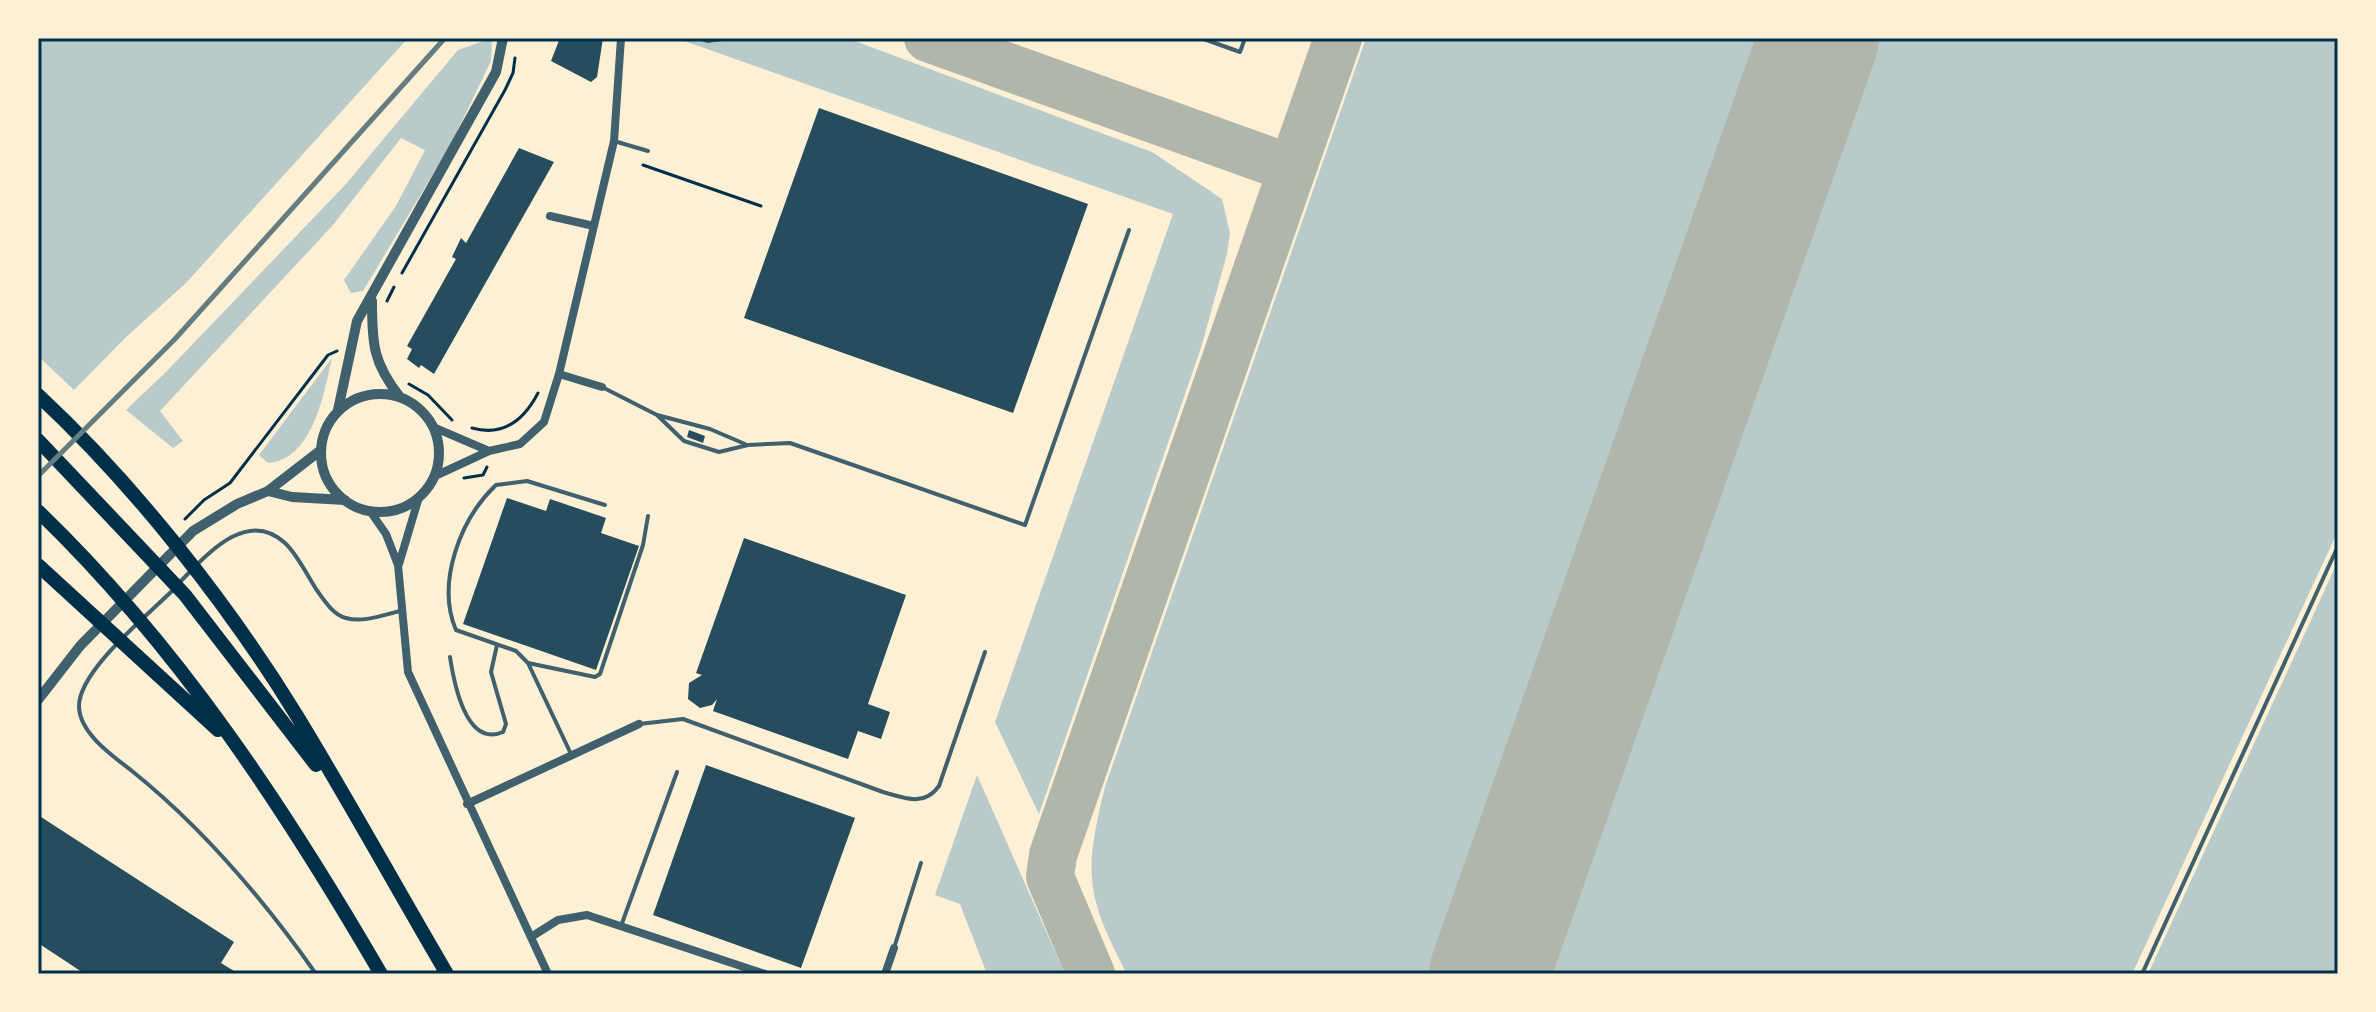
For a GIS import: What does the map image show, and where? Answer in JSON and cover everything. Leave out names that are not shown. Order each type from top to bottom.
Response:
[{"type":"highway","points":[[38,395],[88,444],[200,578],[296,715],[447,974]]},
{"type":"highway","points":[[38,440],[185,595],[346,803]]},
{"type":"highway","points":[[38,511],[149,631],[244,755],[381,974]]},
{"type":"highway","points":[[38,565],[85,605],[244,755]]},
{"type":"street","points":[[345,500],[331,486],[323,469],[321,450],[323,435],[338,410],[357,321],[496,72],[503,38]]},
{"type":"street","points":[[398,565],[419,497],[435,476],[489,451],[520,444],[533,436],[544,422],[559,374],[614,141],[621,38]]},
{"type":"street","points":[[550,216],[594,226]]},
{"type":"street","points":[[372,299],[374,354],[382,374],[400,397],[425,414],[433,427],[438,443],[435,476]]},
{"type":"street","points":[[559,374],[602,387]]},
{"type":"street","points":[[338,410],[367,395],[400,397]]},
{"type":"street","points":[[433,427],[489,451]]},
{"type":"street","points":[[38,700],[80,646],[193,531],[237,504],[268,491],[321,450]]},
{"type":"street","points":[[268,491],[292,497],[345,500],[370,511],[399,508],[419,497]]},
{"type":"street","points":[[370,511],[386,534],[398,565],[408,672],[548,974]]},
{"type":"street","points":[[467,804],[639,724]]},
{"type":"street","points":[[531,937],[558,920],[587,915],[765,974]]},
{"type":"street","points":[[885,974],[894,948]]},
{"type":"lane","points":[[699,38],[708,41],[727,38]]},
{"type":"lane","points":[[1201,38],[1240,52],[1245,38]]},
{"type":"lane","points":[[614,141],[648,151]]},
{"type":"lane","points":[[657,415],[690,443],[719,452],[748,445],[790,443],[1025,525],[1129,230]]},
{"type":"lane","points":[[602,387],[657,415],[710,429],[748,445]]},
{"type":"lane","points":[[571,754],[528,663],[516,651],[456,630],[448,594],[452,560],[466,527],[488,493],[510,481],[527,481],[605,505]]},
{"type":"lane","points":[[528,663],[595,677],[600,674],[643,545],[648,516]]},
{"type":"lane","points":[[316,974],[278,920],[172,803],[86,729],[81,716],[81,696],[95,669],[210,552],[233,536],[250,530],[268,532],[286,543],[326,604],[343,618],[366,619],[400,611]]},
{"type":"lane","points":[[2142,974],[2338,546]]},
{"type":"lane","points":[[450,657],[457,690],[472,725],[478,731],[496,735],[503,732],[506,724],[491,672],[497,645]]},
{"type":"lane","points":[[639,724],[683,719],[883,792],[914,801],[924,799],[939,786],[985,652]]},
{"type":"lane","points":[[621,926],[677,772]]},
{"type":"lane","points":[[894,948],[921,863]]},
{"type":"path","points":[[385,308],[505,90],[513,73],[514,47]]},
{"type":"path","points":[[643,165],[761,206]]},
{"type":"path","points":[[185,518],[204,500],[230,483],[328,355],[339,351]]},
{"type":"path","points":[[404,381],[428,395],[452,420]]},
{"type":"path","points":[[465,431],[466,427],[498,431],[515,423],[530,408],[542,381]]},
{"type":"path","points":[[463,475],[469,479],[486,471]]},
{"type":"shaded area","points":[[38,38],[408,38],[186,283],[74,390],[38,356]]},
{"type":"shaded area","points":[[492,38],[491,61],[451,144],[363,291],[351,293],[344,280],[396,206],[425,150],[401,138],[333,225],[160,411],[183,441],[173,448],[126,410],[345,185],[458,50]]},
{"type":"shaded area","points":[[676,38],[847,38],[1152,152],[1222,199],[1230,233],[1201,348],[1039,814],[995,722],[1173,214]]},
{"type":"shaded area","points":[[1366,38],[1767,38],[1438,974],[1127,974],[1103,923],[1092,883],[1094,841],[1105,787]]},
{"type":"shaded area","points":[[1870,38],[2338,38],[2338,531],[2132,974],[1540,974]]},
{"type":"shaded area","points":[[332,358],[320,406],[306,438],[283,459],[268,463],[259,455]]},
{"type":"shaded area","points":[[2338,560],[2338,974],[2148,974],[2317,607]]},
{"type":"shaded area","points":[[977,775],[1065,974],[987,974],[960,904],[935,895]]},
{"type":"building","points":[[560,38],[603,38],[597,77],[591,82],[551,61]]},
{"type":"building","points":[[819,108],[1088,204],[1013,413],[744,318]]},
{"type":"building","points":[[519,148],[554,162],[434,374],[421,365],[419,368],[407,359],[412,349],[407,346],[456,259],[452,257],[461,238],[466,243]]},
{"type":"building","points":[[689,430],[705,436],[703,443],[687,437]]},
{"type":"building","points":[[507,498],[546,511],[550,499],[606,518],[601,533],[639,546],[596,670],[463,624]]},
{"type":"building","points":[[744,538],[906,595],[868,704],[890,712],[881,739],[858,731],[848,759],[713,711],[717,699],[712,705],[700,708],[688,699],[689,683],[702,675],[696,673]]},
{"type":"building","points":[[706,765],[855,818],[801,968],[653,915]]},
{"type":"building","points":[[38,815],[234,942],[221,963],[239,974],[85,974],[38,943]]},
{"type":"taxiway","points":[[928,38],[1292,169]]},
{"type":"taxiway","points":[[1091,974],[1050,877],[1053,855],[1338,38]]},
{"type":"runway","points":[[1489,974],[1819,38]]},
{"type":"railway","points":[[38,476],[175,339],[445,38]]}]
